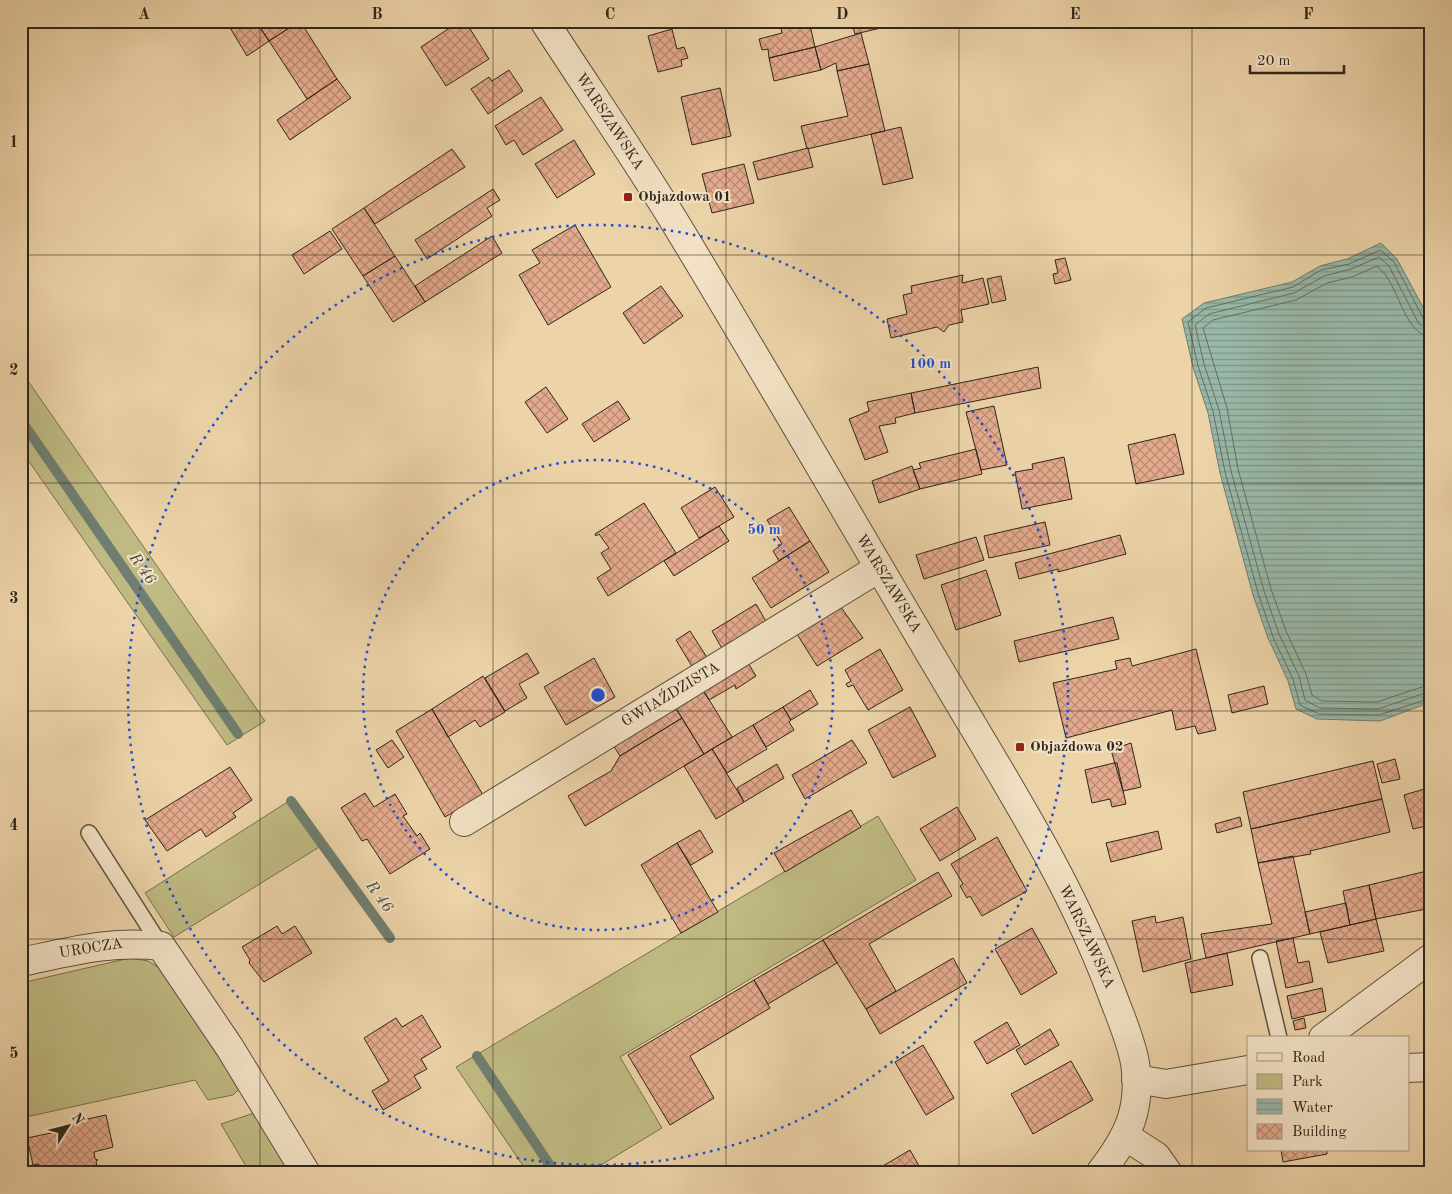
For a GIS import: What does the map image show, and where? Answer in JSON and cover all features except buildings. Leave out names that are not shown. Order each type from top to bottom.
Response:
[{"type":"street","name":"WARSZAWSKA","points":[[544,21],[669,213],[1056,871],[1100,960],[1135,1061],[1137,1097],[1135,1115],[1125,1136],[1100,1173]]},
{"type":"street","name":"GWIAŹDZISTA","points":[[464,822],[879,568]]},
{"type":"street","name":"UROCZA","points":[[21,962],[102,946],[133,943],[161,946]]},
{"type":"street","points":[[161,946],[230,1048],[306,1173]]},
{"type":"street","points":[[1326,1036],[1431,958]]},
{"type":"street","points":[[1410,1068],[1431,1067]]},
{"type":"street","points":[[1136,1079],[1166,1084],[1247,1070]]},
{"type":"street","points":[[1125,1136],[1156,1156],[1168,1173]]},
{"type":"lane","points":[[89,833],[161,946]]},
{"type":"lane","points":[[1260,958],[1279,1036]]},
{"type":"green space","points":[[21,371],[265,721],[227,745],[21,450]]},
{"type":"green space","points":[[289,801],[321,846],[174,937],[145,893]]},
{"type":"green space","points":[[878,816],[916,880],[620,1057],[662,1128],[591,1171],[592,1173],[528,1173],[456,1067]]},
{"type":"green space","points":[[130,958],[148,961],[164,971],[242,1086],[233,1095],[208,1100],[195,1080],[21,1118],[21,983]]},
{"type":"green space","points":[[254,1113],[262,1119],[289,1173],[250,1173],[221,1124]]},
{"type":"water","points":[[1381,243],[1397,259],[1431,322],[1431,702],[1380,721],[1317,719],[1296,709],[1288,681],[1268,638],[1253,595],[1220,473],[1208,413],[1193,367],[1182,319],[1204,303],[1292,282],[1320,266],[1347,259]]},
{"type":"waterway","name":"R 46","points":[[21,420],[238,734]]},
{"type":"waterway","name":"R 46","points":[[291,801],[390,938]]},
{"type":"waterway","name":"R 46","points":[[477,1056],[555,1173]]},
{"type":"place","name":"Objazdowa 01","points":[[628,197]]},
{"type":"place","name":"Objazdowa 02","points":[[1020,747]]}]
